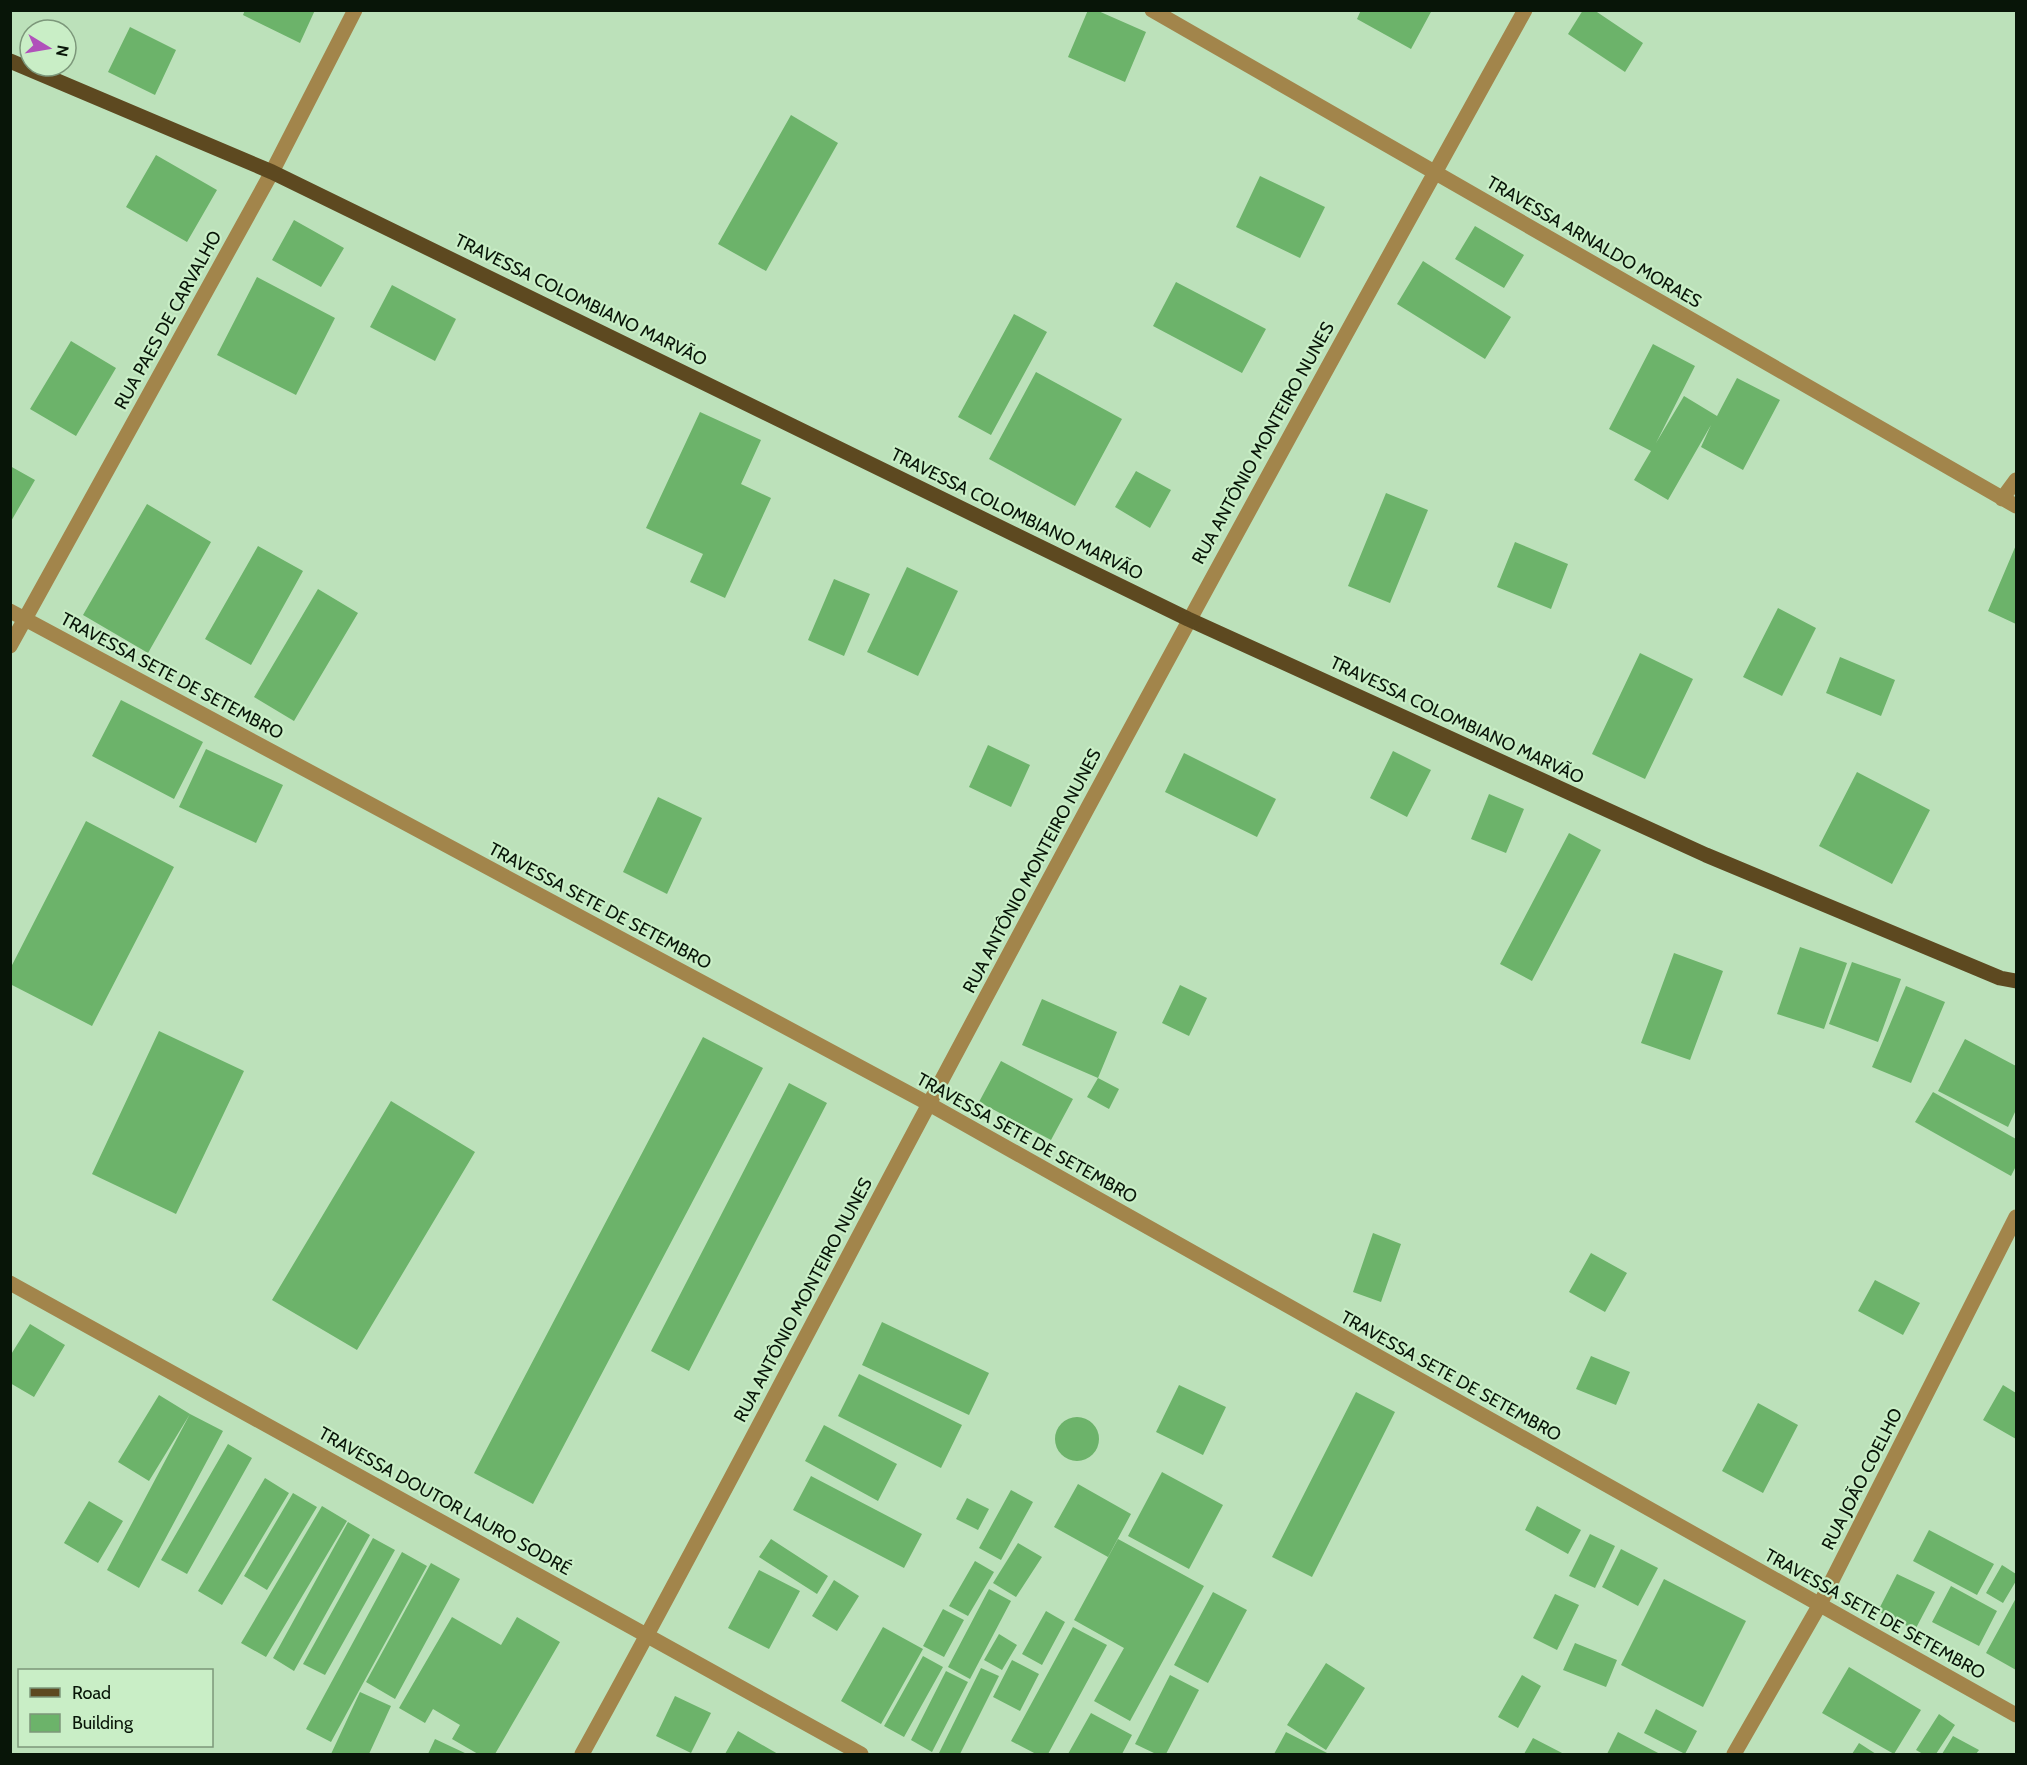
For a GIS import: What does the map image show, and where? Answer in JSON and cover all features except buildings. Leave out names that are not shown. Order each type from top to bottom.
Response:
[{"type":"main road","name":"TRAVESSA COLOMBIANO MARVÃO","points":[[10,61],[272,172],[1188,619],[1706,855],[2000,978],[2016,981]]},
{"type":"street","name":"RUA PAES DE CARVALHO","points":[[10,646],[272,172],[356,10]]},
{"type":"street","name":"TRAVESSA ARNALDO MORAES","points":[[1152,10],[2016,506]]},
{"type":"street","name":"RUA ANTÔNIO MONTEIRO NUNES","points":[[582,1755],[648,1636],[928,1104],[1188,619],[1525,10]]},
{"type":"street","points":[[2002,499],[2016,480]]},
{"type":"street","name":"TRAVESSA SETE DE SETEMBRO","points":[[10,611],[928,1104],[2016,1715]]},
{"type":"street","name":"RUA JOÃO COELHO","points":[[1734,1755],[1819,1606],[2015,1222]]},
{"type":"street","name":"TRAVESSA DOUTOR LAURO SODRÉ","points":[[10,1282],[861,1755]]}]
